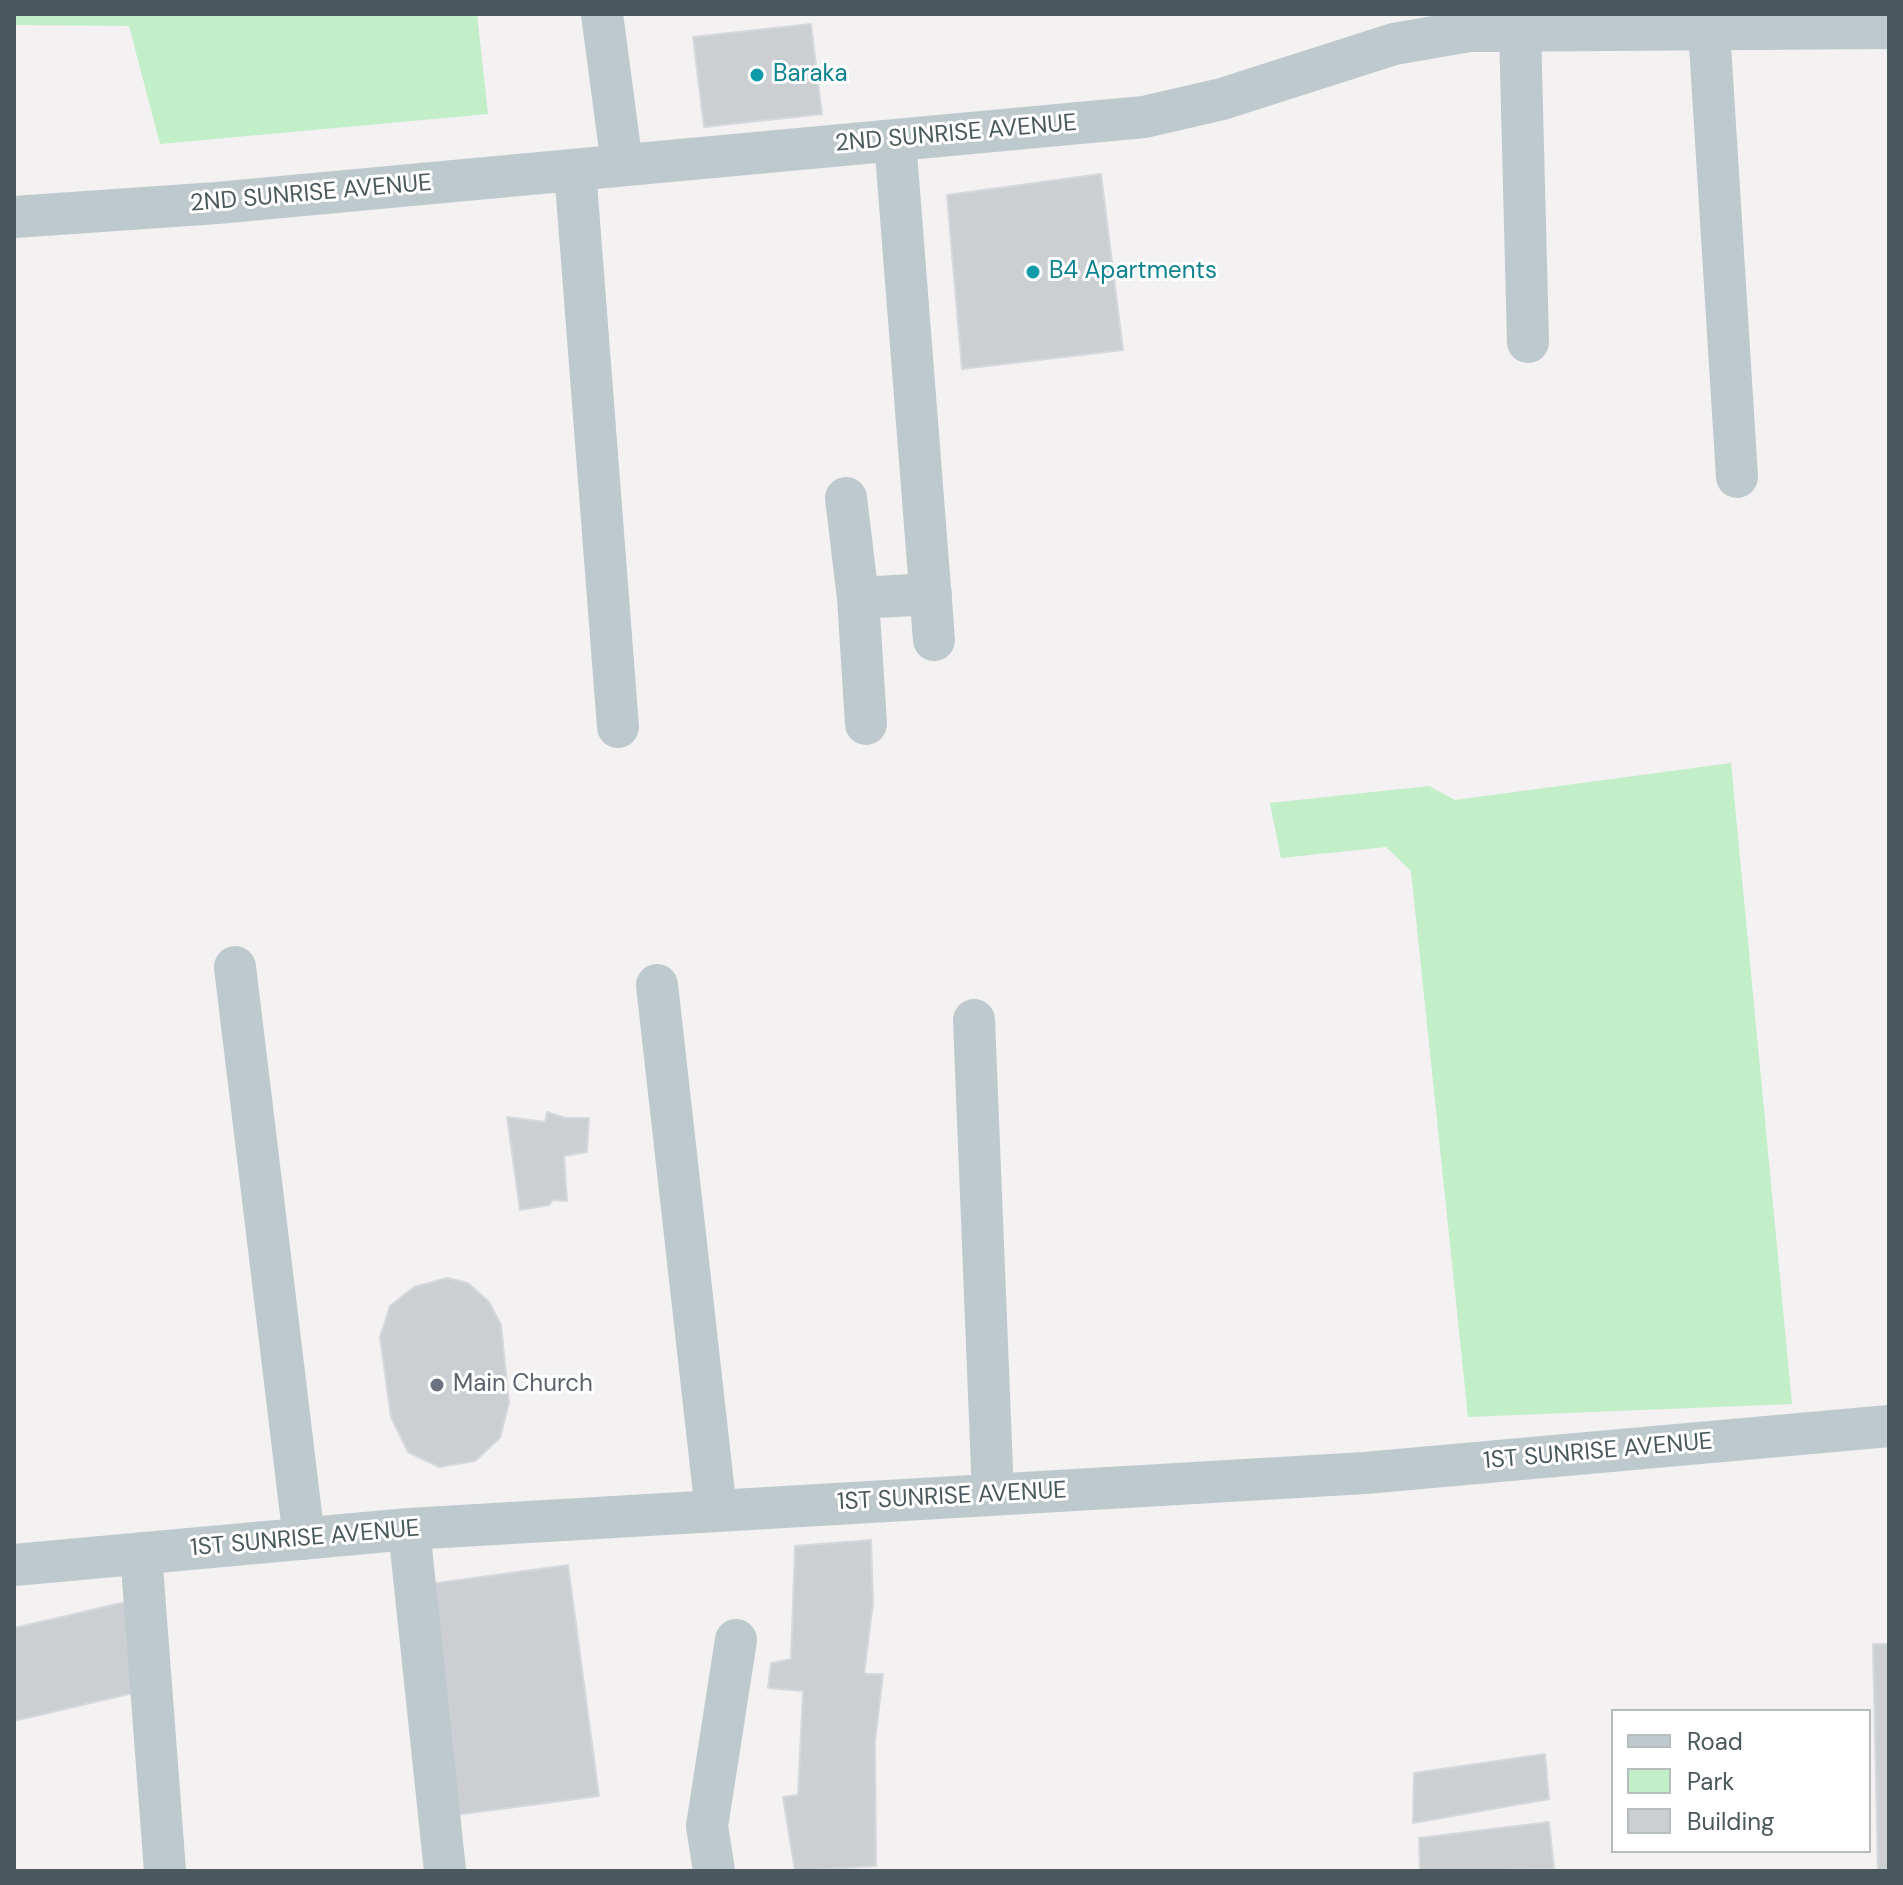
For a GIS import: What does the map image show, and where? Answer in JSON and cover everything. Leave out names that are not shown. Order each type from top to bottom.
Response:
[{"type":"street","points":[[602,14],[622,165]]},
{"type":"street","name":"2ND SUNRISE AVENUE","points":[[14,217],[217,203],[1144,117],[1222,99],[1469,22],[1520,30],[1660,22],[1709,29],[1889,28]]},
{"type":"street","points":[[1709,29],[1737,477]]},
{"type":"street","points":[[1520,30],[1528,342]]},
{"type":"street","points":[[895,140],[934,640]]},
{"type":"street","points":[[575,170],[618,727]]},
{"type":"street","points":[[846,498],[858,598],[866,724]]},
{"type":"street","points":[[858,598],[931,594]]},
{"type":"street","points":[[235,967],[304,1539]]},
{"type":"street","points":[[657,985],[716,1511]]},
{"type":"street","points":[[974,1020],[993,1494]]},
{"type":"street","name":"1ST SUNRISE AVENUE","points":[[14,1565],[409,1529],[1365,1473],[1889,1426]]},
{"type":"street","points":[[409,1529],[445,1871]]},
{"type":"street","points":[[141,1553],[165,1871]]},
{"type":"street","points":[[714,1871],[707,1826],[736,1640]]},
{"type":"green space","points":[[14,14],[477,14],[488,114],[160,144],[129,26],[14,25]]},
{"type":"green space","points":[[1731,763],[1792,1404],[1468,1417],[1411,871],[1386,847],[1281,858],[1270,803],[1429,786],[1455,800]]},
{"type":"building","name":"Baraka","points":[[811,24],[822,114],[704,127],[693,37]]},
{"type":"building","name":"B4 Apartments","points":[[1101,174],[1123,350],[962,369],[947,195]]},
{"type":"building","points":[[547,1112],[565,1118],[589,1118],[587,1152],[564,1156],[567,1201],[553,1200],[549,1205],[520,1210],[507,1117],[545,1122]]},
{"type":"building","points":[[447,1278],[468,1283],[489,1302],[501,1325],[509,1403],[500,1438],[475,1461],[439,1467],[408,1452],[391,1417],[380,1337],[390,1306],[414,1287]]},
{"type":"building","points":[[871,1540],[873,1603],[864,1674],[883,1674],[875,1742],[876,1866],[795,1871],[783,1797],[798,1795],[803,1691],[768,1688],[771,1663],[791,1659],[795,1546]]},
{"type":"building","points":[[568,1565],[599,1796],[455,1815],[423,1585]]},
{"type":"building","points":[[126,1602],[146,1690],[14,1721],[14,1628]]},
{"type":"building","points":[[1873,1644],[1889,1644],[1889,1871],[1878,1871]]},
{"type":"building","points":[[1545,1754],[1549,1799],[1413,1823],[1414,1773]]},
{"type":"building","points":[[1549,1822],[1554,1869],[1420,1871],[1419,1838]]},
{"type":"place","name":"Baraka","points":[[757,75]]},
{"type":"place","name":"B4 Apartments","points":[[1033,272]]},
{"type":"place","name":"Main Church","points":[[437,1385]]}]
